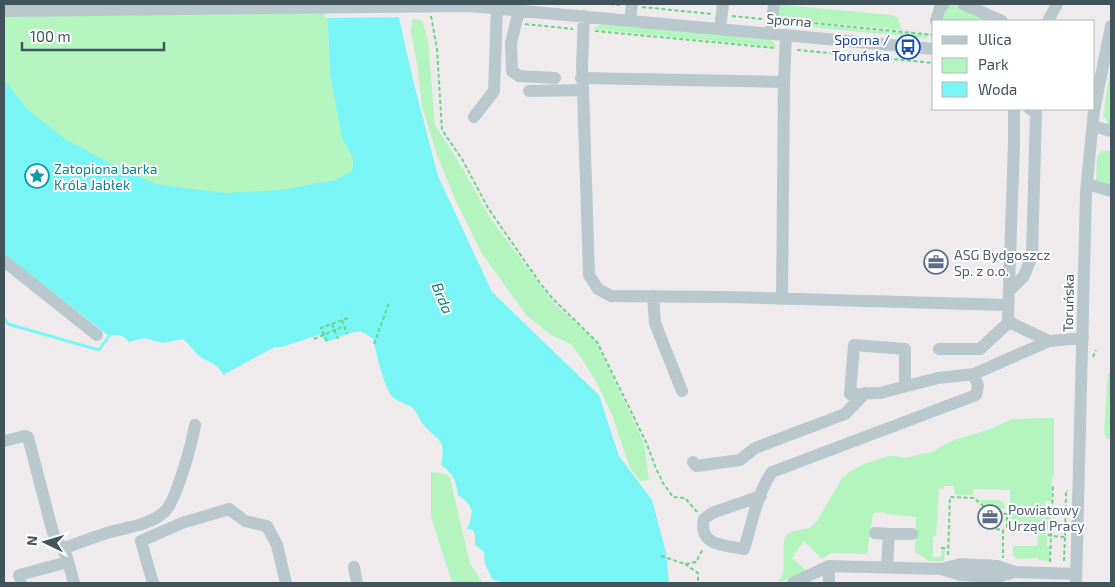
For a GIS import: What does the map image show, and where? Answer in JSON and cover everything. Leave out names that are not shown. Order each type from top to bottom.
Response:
[{"type":"street","points":[[630,21],[632,4]]},
{"type":"street","points":[[720,29],[723,4]]},
{"type":"street","points":[[771,33],[774,4]]},
{"type":"street","points":[[936,20],[940,8],[944,4]]},
{"type":"street","points":[[963,4],[1000,20]]},
{"type":"street","points":[[1049,20],[1057,4]]},
{"type":"street","points":[[4,11],[260,6]]},
{"type":"street","name":"Sporna","points":[[260,6],[403,6],[519,10],[542,8],[584,16],[630,21],[932,46]]},
{"type":"street","points":[[474,117],[494,91],[497,8]]},
{"type":"street","points":[[519,10],[512,43],[512,71],[519,76],[555,78]]},
{"type":"street","points":[[584,16],[582,84],[589,275],[598,289],[610,296],[1008,305]]},
{"type":"street","name":"Toruńska","points":[[1095,102],[1098,66],[1111,29]]},
{"type":"street","points":[[782,299],[786,35]]},
{"type":"street","points":[[529,92],[582,84],[784,82]]},
{"type":"street","points":[[1009,322],[1014,110]]},
{"type":"street","points":[[1009,291],[1024,276],[1032,256],[1036,113],[1032,110]]},
{"type":"street","name":"Toruńska","points":[[1076,578],[1087,184],[1094,110]]},
{"type":"street","points":[[1093,126],[1111,131]]},
{"type":"street","points":[[1087,184],[1111,191]]},
{"type":"street","points":[[4,261],[97,335]]},
{"type":"street","points":[[653,296],[655,324],[682,391]]},
{"type":"street","points":[[1009,322],[1049,340]]},
{"type":"street","points":[[940,349],[980,349],[1009,322]]},
{"type":"street","points":[[906,386],[905,349],[854,345],[850,394],[880,393],[938,378],[974,374],[1049,340],[1083,338]]},
{"type":"street","points":[[761,496],[712,513],[704,519],[702,529],[705,536],[710,542],[744,549],[761,496],[765,482],[772,472],[976,395],[978,386],[974,374]]},
{"type":"street","points":[[693,462],[696,466],[740,460],[755,448],[845,414],[865,393]]},
{"type":"street","points":[[62,549],[109,532],[150,522],[166,511],[186,462],[192,444],[195,425]]},
{"type":"street","points":[[4,441],[28,437],[52,533],[68,562],[74,583]]},
{"type":"street","points":[[153,583],[141,541],[182,523],[228,509],[245,521],[267,526],[277,545],[286,583]]},
{"type":"street","points":[[875,533],[912,534]]},
{"type":"street","points":[[887,568],[889,534]]},
{"type":"street","points":[[21,583],[18,576],[68,562]]},
{"type":"street","points":[[793,583],[829,566],[887,568],[945,565],[961,575],[997,577],[1015,572],[1076,578]]},
{"type":"street","points":[[828,583],[829,566]]},
{"type":"street","points":[[354,567],[357,583]]},
{"type":"path","points":[[431,14],[436,49],[442,130],[462,158],[493,216],[540,283],[553,299],[598,342],[646,442],[663,483],[673,497],[685,498],[704,519]]},
{"type":"path","points":[[515,23],[932,63]]},
{"type":"path","points":[[374,344],[389,303]]},
{"type":"path","points":[[328,341],[321,328],[348,318]]},
{"type":"path","points":[[342,320],[347,334]]},
{"type":"path","points":[[332,324],[338,339]]},
{"type":"path","points":[[314,339],[344,326]]},
{"type":"path","points":[[1092,359],[1096,350]]},
{"type":"path","points":[[1043,562],[1051,562],[1053,486]]},
{"type":"path","points":[[1064,561],[1066,491],[1078,491]]},
{"type":"path","points":[[945,565],[948,548],[947,520],[950,497],[974,498],[990,512],[1007,514],[1002,561]]},
{"type":"path","points":[[1007,527],[1037,529],[1051,536],[1065,537]]},
{"type":"path","points":[[996,529],[1004,530]]},
{"type":"path","points":[[685,564],[696,562],[701,550],[710,542]]},
{"type":"path","points":[[942,548],[948,548]]},
{"type":"path","points":[[661,556],[685,564],[698,573],[698,583]]},
{"type":"green space","points":[[4,4],[327,4],[330,74],[342,139],[353,158],[344,241],[4,140]]},
{"type":"green space","points":[[953,5],[988,20],[939,20],[947,7]]},
{"type":"green space","points":[[779,6],[892,15],[898,18],[901,29],[928,32],[777,19]]},
{"type":"green space","points":[[412,19],[422,20],[428,40],[435,125],[463,169],[490,218],[553,302],[596,342],[644,443],[649,480],[640,481],[630,468],[612,415],[596,381],[571,344],[551,335],[526,315],[481,252],[456,201],[437,155],[422,106],[411,33]]},
{"type":"green space","points":[[777,21],[928,36],[926,38],[778,24]]},
{"type":"green space","points":[[601,24],[768,39],[774,42],[776,47],[592,29]]},
{"type":"green space","points":[[1111,66],[1111,126],[1103,115]]},
{"type":"green space","points":[[1101,151],[1111,151],[1111,186],[1096,181],[1097,157]]},
{"type":"green space","points":[[1111,370],[1111,440],[1106,438],[1104,431],[1108,374]]},
{"type":"green space","points":[[1054,418],[1054,474],[1051,501],[1045,501],[1045,510],[1051,510],[1050,530],[1039,525],[1010,523],[1010,490],[973,489],[973,495],[955,495],[954,486],[944,486],[944,489],[939,489],[936,536],[933,537],[933,557],[941,557],[942,549],[945,549],[944,561],[929,561],[915,552],[916,517],[885,514],[885,512],[873,513],[867,554],[831,553],[822,559],[804,541],[792,558],[808,572],[776,583],[780,580],[784,569],[785,538],[793,531],[811,527],[817,521],[842,478],[849,472],[864,464],[888,456],[904,458],[932,452],[949,442],[993,428],[1012,419]]},
{"type":"green space","points":[[431,472],[446,474],[450,478],[470,564],[483,583],[452,583],[431,517]]},
{"type":"green space","points":[[978,500],[999,500],[1004,503],[1005,509],[989,509]]},
{"type":"green space","points":[[1038,531],[1047,536],[1047,546],[1050,547],[1050,561],[1038,560],[1038,558],[1017,559],[1013,555],[1013,546],[1037,546]]},
{"type":"water","name":"Brda","points":[[327,4],[400,4],[399,18],[438,176],[492,292],[599,395],[619,456],[652,500],[666,552],[669,583],[505,583],[492,579],[485,564],[484,552],[475,545],[475,534],[472,529],[467,529],[472,510],[468,503],[458,495],[453,478],[441,465],[443,449],[439,440],[422,423],[413,408],[391,395],[382,375],[373,339],[365,333],[354,332],[325,342],[321,334],[282,347],[275,347],[223,375],[215,364],[198,355],[183,339],[163,343],[144,338],[129,342],[120,336],[109,336],[4,254],[4,79],[28,110],[65,139],[108,162],[156,184],[224,193],[281,190],[335,180],[352,171],[353,158],[342,139],[330,74]]},
{"type":"pier","points":[[324,4],[402,4],[402,17],[325,18]]},
{"type":"waterway","points":[[4,318],[8,324],[99,350],[109,336]]},
{"type":"place","name":"Sporna / Toruńska","points":[[908,47]]},
{"type":"place","name":"Zatopiona barka Króla Jabłek","points":[[37,176]]},
{"type":"place","name":"ASG Bydgoszcz Sp. z o.o.","points":[[936,262]]},
{"type":"place","name":"Powiatowy Urząd Pracy","points":[[990,517]]}]
